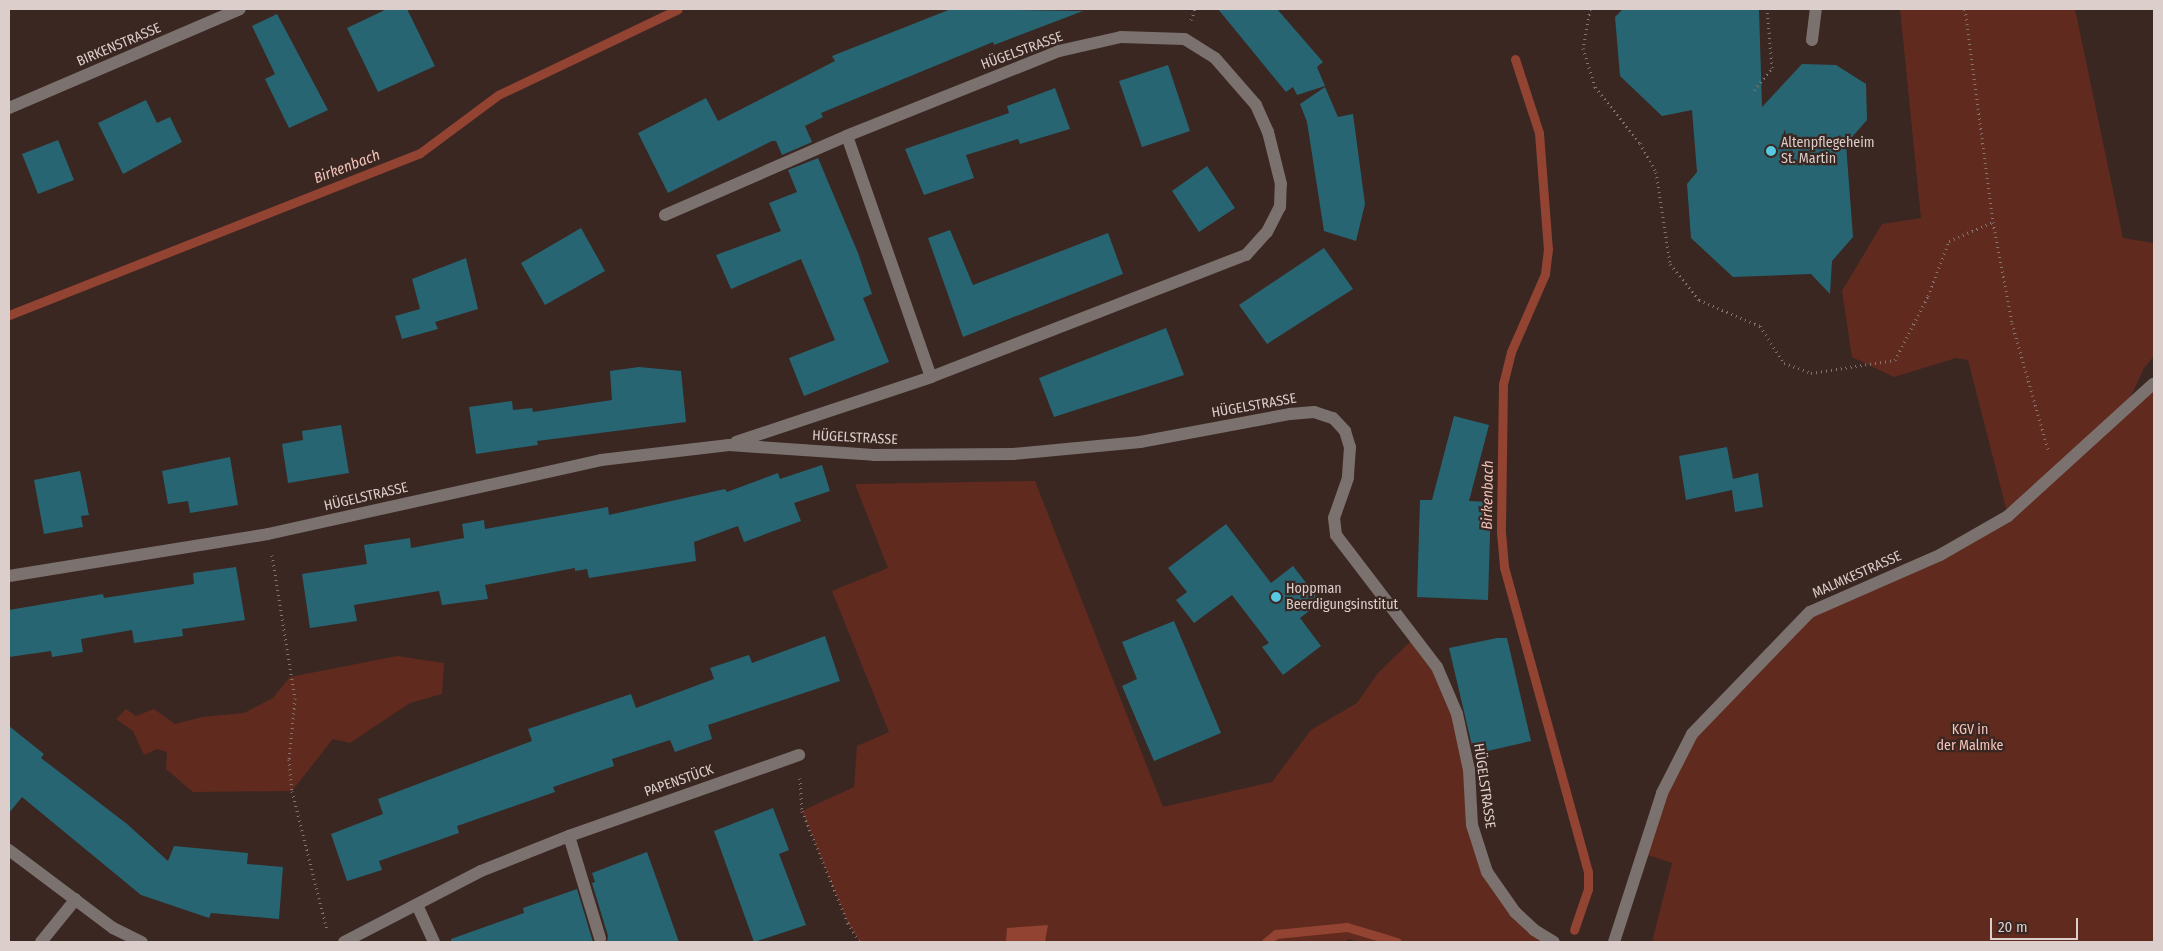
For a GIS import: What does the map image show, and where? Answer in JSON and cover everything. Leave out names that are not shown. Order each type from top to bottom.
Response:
[{"type":"street","name":"BIRKENSTRASSE","points":[[9,108],[240,9]]},
{"type":"street","points":[[1812,40],[1816,9]]},
{"type":"street","name":"HÜGELSTRASSE","points":[[666,216],[847,136],[1059,51],[1121,37],[1184,39],[1214,58],[1256,105],[1268,132],[1281,184],[1280,207],[1267,232],[1246,255],[931,377],[729,445]]},
{"type":"street","points":[[847,136],[931,377]]},
{"type":"street","name":"MALMKESTRASSE","points":[[1614,942],[1662,793],[1692,734],[1810,612],[1940,555],[2008,516],[2054,472],[2154,383]]},
{"type":"street","name":"HÜGELSTRASSE","points":[[9,576],[268,534],[601,460],[729,445],[874,455],[1013,454],[1140,442],[1290,414],[1314,412],[1333,418],[1345,431],[1350,447],[1348,478],[1334,518],[1336,535],[1437,667],[1458,714],[1469,770],[1472,825],[1487,872],[1515,912],[1534,930],[1554,942]]},
{"type":"street","name":"PAPENSTÜCK","points":[[344,942],[481,871],[569,836],[799,755]]},
{"type":"street","points":[[569,836],[600,938]]},
{"type":"street","points":[[9,850],[113,928],[142,942]]},
{"type":"street","points":[[41,942],[76,899]]},
{"type":"street","points":[[417,905],[434,942]]},
{"type":"path","points":[[1590,9],[1583,48],[1595,87],[1640,143],[1656,172],[1670,264],[1699,300],[1760,326],[1784,363],[1811,373],[1895,360],[1928,296],[1949,241],[1993,222]]},
{"type":"path","points":[[1754,90],[1772,68],[1767,9]]},
{"type":"path","points":[[1965,9],[1993,222],[2012,323],[2054,472]]},
{"type":"path","points":[[268,534],[295,698],[289,759],[292,791],[327,933]]},
{"type":"path","points":[[799,755],[802,811],[848,923],[860,942]]},
{"type":"green space","name":"KGV in der Malmke","points":[[1900,9],[2075,9],[2123,238],[2154,243],[2154,356],[2144,368],[2125,409],[2154,383],[2154,942],[1652,942],[1672,863],[1642,853],[1692,734],[1810,612],[2008,516],[1968,360],[1956,358],[1894,377],[1852,357],[1842,291],[1882,224],[1921,218]]},
{"type":"green space","points":[[1035,481],[1163,807],[1272,782],[1311,730],[1357,703],[1378,673],[1416,636],[1457,714],[1472,825],[1487,872],[1515,912],[1554,942],[1359,942],[1349,939],[1344,942],[860,942],[848,923],[802,811],[854,787],[857,746],[889,732],[832,591],[888,568],[855,484]]},
{"type":"green space","points":[[397,656],[444,663],[442,694],[410,703],[350,743],[333,739],[292,791],[193,792],[166,769],[167,752],[157,749],[144,755],[133,731],[116,719],[126,709],[136,716],[154,709],[175,724],[202,717],[244,713],[273,698],[290,677]]},
{"type":"shaded area","points":[[1048,925],[1045,942],[1006,942],[1007,928]]},
{"type":"building","points":[[387,9],[407,9],[435,66],[378,92],[347,28]]},
{"type":"building","points":[[951,9],[1083,11],[994,45],[993,42],[821,113],[823,117],[805,126],[812,142],[782,155],[776,141],[772,141],[668,193],[638,133],[706,98],[718,121],[835,61],[832,56]]},
{"type":"building","points":[[1218,9],[1277,9],[1323,62],[1317,67],[1325,86],[1297,95],[1293,87],[1286,92]]},
{"type":"building","name":"Altenpflegeheim St. Martin","points":[[1623,9],[1759,9],[1762,107],[1802,64],[1836,65],[1866,84],[1867,120],[1846,144],[1853,237],[1832,261],[1830,294],[1811,274],[1733,277],[1691,238],[1687,184],[1697,172],[1692,110],[1662,116],[1620,76],[1615,17]]},
{"type":"building","points":[[277,14],[328,110],[289,128],[265,79],[275,74],[252,26]]},
{"type":"building","points":[[1168,65],[1190,131],[1142,147],[1119,81]]},
{"type":"building","points":[[1325,87],[1338,117],[1353,114],[1365,204],[1356,241],[1324,231],[1307,122],[1300,104]]},
{"type":"building","points":[[1055,88],[1070,129],[1020,144],[1018,139],[966,155],[974,178],[924,195],[905,149],[1009,113],[1007,106]]},
{"type":"building","points":[[146,100],[157,123],[170,117],[182,142],[123,174],[98,123]]},
{"type":"building","points":[[58,140],[74,180],[38,194],[22,154]]},
{"type":"building","points":[[818,158],[858,253],[872,294],[863,298],[889,362],[804,396],[789,358],[835,340],[801,259],[731,289],[716,255],[781,231],[769,203],[797,192],[788,170]]},
{"type":"building","points":[[1207,166],[1235,208],[1199,232],[1172,191]]},
{"type":"building","points":[[581,228],[605,271],[545,305],[521,263]]},
{"type":"building","points":[[950,230],[973,285],[1108,233],[1123,274],[963,337],[928,238]]},
{"type":"building","points":[[1324,248],[1353,289],[1267,344],[1239,305]]},
{"type":"building","points":[[466,258],[478,309],[435,322],[438,329],[402,339],[395,316],[420,309],[412,279]]},
{"type":"building","points":[[1166,328],[1184,375],[1054,417],[1039,378]]},
{"type":"building","points":[[639,367],[681,371],[686,422],[537,441],[538,445],[476,454],[469,407],[512,401],[513,410],[532,408],[533,412],[612,400],[610,371]]},
{"type":"building","points":[[1454,416],[1489,425],[1469,501],[1491,502],[1488,600],[1417,597],[1420,500],[1432,500]]},
{"type":"building","points":[[341,425],[349,473],[288,483],[282,444],[303,440],[302,431]]},
{"type":"building","points":[[1727,447],[1733,479],[1758,473],[1763,507],[1735,512],[1732,490],[1686,500],[1679,456]]},
{"type":"building","points":[[230,457],[238,505],[190,513],[188,501],[168,504],[162,471]]},
{"type":"building","points":[[822,465],[830,491],[794,503],[801,521],[744,542],[738,526],[694,542],[696,561],[589,578],[587,569],[575,571],[575,568],[485,585],[488,599],[442,605],[439,591],[354,605],[357,621],[310,628],[302,574],[367,564],[364,545],[410,538],[411,548],[464,538],[462,524],[484,520],[485,529],[608,507],[609,515],[725,489],[727,492],[778,473],[780,479]]},
{"type":"building","points":[[80,471],[89,515],[81,516],[83,527],[44,534],[34,480]]},
{"type":"building","name":"Hoppman Beerdigungsinstitut","points":[[1226,524],[1271,583],[1293,566],[1321,602],[1300,618],[1321,646],[1283,675],[1262,647],[1269,643],[1232,595],[1194,623],[1176,600],[1187,592],[1168,568]]},
{"type":"building","points":[[236,567],[245,620],[182,629],[183,636],[134,643],[132,630],[81,639],[83,652],[52,657],[51,651],[9,657],[9,610],[103,594],[104,598],[194,584],[193,573]]},
{"type":"building","points":[[1174,621],[1221,733],[1154,761],[1122,686],[1137,679],[1122,642]]},
{"type":"building","points":[[825,636],[840,681],[708,725],[712,739],[675,752],[670,740],[612,759],[614,766],[553,787],[555,792],[457,826],[459,833],[379,861],[382,870],[347,881],[331,834],[383,814],[378,799],[532,741],[528,729],[631,694],[636,708],[714,679],[710,668],[749,655],[752,663]]},
{"type":"building","points":[[1497,638],[1507,638],[1531,741],[1474,754],[1449,648]]},
{"type":"building","points":[[9,726],[44,754],[41,758],[127,824],[168,861],[174,846],[248,853],[247,864],[283,867],[279,919],[211,913],[209,918],[141,895],[22,797],[9,813]]},
{"type":"building","points":[[773,808],[789,850],[779,854],[806,925],[754,942],[714,831]]},
{"type":"building","points":[[647,852],[679,942],[607,942],[608,936],[592,883],[595,882],[592,873]]},
{"type":"building","points":[[577,889],[593,942],[451,942],[451,939],[524,913],[523,908]]},
{"type":"waterway","name":"Birkenbach","points":[[9,315],[420,153],[498,95],[678,9]]},
{"type":"waterway","name":"Birkenbach","points":[[1515,59],[1539,133],[1548,249],[1545,274],[1511,352],[1503,384],[1501,532],[1504,567],[1588,872],[1588,889],[1574,930]]},
{"type":"waterway","points":[[1266,942],[1276,934],[1347,927],[1397,942]]},
{"type":"place","name":"Altenpflegeheim St. Martin","points":[[1771,151]]},
{"type":"place","name":"Hoppman Beerdigungsinstitut","points":[[1276,597]]}]
